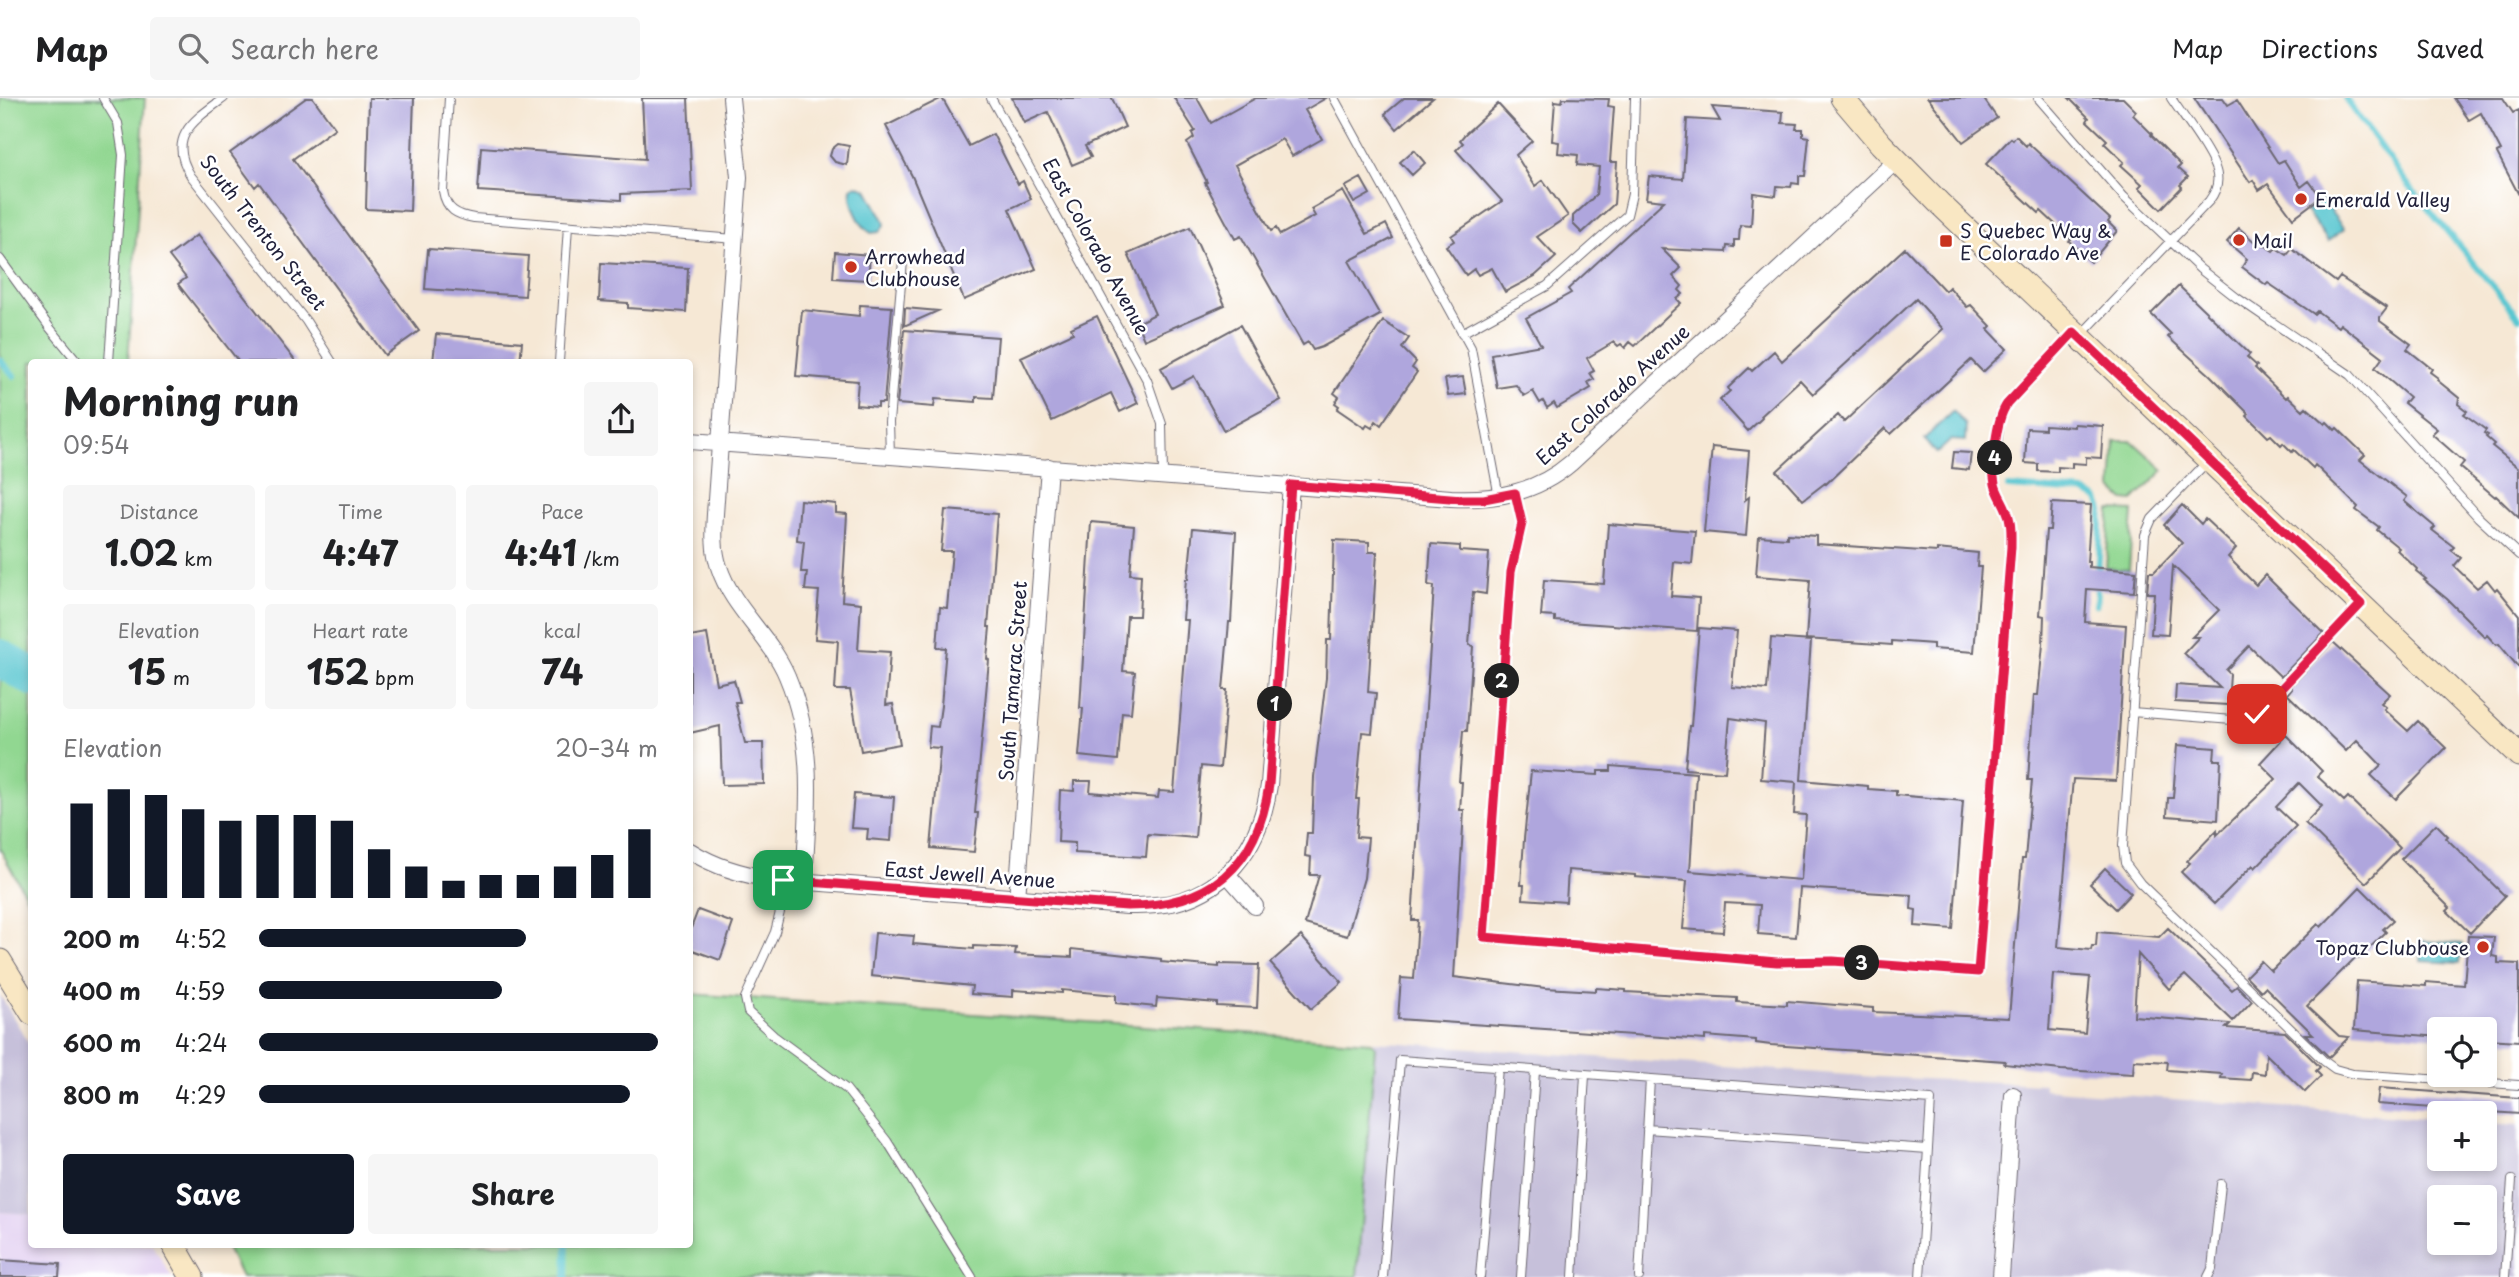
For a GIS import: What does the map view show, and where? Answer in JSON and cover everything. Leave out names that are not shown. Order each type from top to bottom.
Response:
[{"type":"street","points":[[731,98],[739,167],[715,529],[718,565],[735,599],[778,658],[794,693],[804,728],[810,783],[804,882]]},
{"type":"street","points":[[1842,98],[1897,160],[2076,334],[2519,755]]},
{"type":"street","name":"East Colorado Avenue","points":[[693,441],[1451,498],[1499,497],[1540,485],[1571,463],[1897,160]]},
{"type":"street","name":"South Tamarac Street","points":[[1017,899],[1049,467]]},
{"type":"street","name":"East Jewell Avenue","points":[[693,853],[705,861],[752,877],[804,882],[1127,906],[1162,905],[1195,895],[1227,874],[1252,844],[1264,815],[1291,485]]},
{"type":"street","points":[[1227,874],[1255,906]]},
{"type":"street","points":[[0,961],[28,1006]]},
{"type":"street","points":[[2001,1277],[2013,1095]]},
{"type":"street","points":[[175,1248],[192,1277]]},
{"type":"lane","points":[[103,98],[118,123],[123,155],[109,359]]},
{"type":"lane","name":"South Trenton Street","points":[[224,98],[197,118],[184,135],[180,152],[182,160],[191,176],[306,321],[330,359]]},
{"type":"lane","points":[[449,98],[444,196],[452,210],[461,216],[735,239]]},
{"type":"lane","name":"East Colorado Avenue","points":[[991,98],[1153,393],[1162,429],[1163,475]]},
{"type":"lane","points":[[1334,98],[1471,348],[1499,497]]},
{"type":"lane","points":[[1462,333],[1547,286],[1627,215],[1632,194],[1635,98]]},
{"type":"lane","points":[[2038,98],[2107,179],[2169,241],[2223,288],[2350,375],[2478,517],[2519,555]]},
{"type":"lane","points":[[1515,493],[1522,523],[1513,558],[1509,597],[1484,937],[1752,960],[1833,961],[1978,972],[2011,547],[2010,518],[1994,478],[1998,428],[2007,404],[2209,201],[2216,190],[2218,177],[2213,161],[2171,98]]},
{"type":"lane","points":[[559,359],[568,226]]},
{"type":"lane","points":[[0,259],[41,317],[76,359]]},
{"type":"lane","points":[[890,455],[889,422],[903,261]]},
{"type":"lane","points":[[2209,460],[2155,516],[2146,530],[2123,846],[2124,863],[2135,878],[2335,1069],[2353,1074],[2519,1085]]},
{"type":"lane","points":[[2132,712],[2232,720],[2251,718],[2361,604]]},
{"type":"lane","points":[[783,880],[775,932],[745,998],[748,1012],[774,1036],[836,1080],[855,1099],[887,1141],[972,1277]]},
{"type":"lane","points":[[1383,1277],[1400,1060],[1931,1100],[1920,1277]]},
{"type":"lane","points":[[1480,1277],[1498,1068]]},
{"type":"lane","points":[[1521,1277],[1535,1071]]},
{"type":"lane","points":[[1573,1277],[1585,1074]]},
{"type":"lane","points":[[1639,1277],[1650,1079]]},
{"type":"lane","points":[[1647,1129],[1928,1149]]},
{"type":"lane","points":[[2505,1277],[2512,1180]]},
{"type":"lane","points":[[2208,1277],[2212,1269],[2221,1184]]},
{"type":"shaded area","points":[[0,995],[28,1042],[28,1214],[0,1212]]},
{"type":"shaded area","points":[[1374,1041],[1876,1077],[2044,1084],[2044,1089],[2066,1091],[2427,1118],[2427,1171],[2497,1171],[2497,1124],[2519,1125],[2519,1277],[1357,1277]]},
{"type":"shaded area","points":[[0,1212],[28,1214],[28,1248],[154,1248],[172,1277],[0,1277]]},
{"type":"green space","points":[[0,98],[145,98],[128,359],[28,359],[28,900],[0,849]]},
{"type":"green space","points":[[2115,441],[2132,441],[2164,470],[2133,501],[2124,500],[2112,489]]},
{"type":"green space","points":[[2110,510],[2133,511],[2129,570],[2106,568]]},
{"type":"green space","points":[[693,994],[1371,1042],[1375,1047],[1357,1277],[241,1277],[227,1248],[693,1248]]},
{"type":"water","points":[[856,185],[867,189],[884,220],[885,225],[879,232],[871,233],[856,213],[851,188]]},
{"type":"water","points":[[2322,200],[2344,229],[2328,241],[2306,211]]},
{"type":"water","points":[[1953,411],[1966,425],[1965,441],[1951,440],[1937,453],[1924,439]]},
{"type":"water","points":[[2422,941],[2462,944],[2460,963],[2421,961]]},
{"type":"building","points":[[306,98],[313,98],[335,128],[293,159],[419,331],[385,355],[259,183],[255,187],[230,153]]},
{"type":"building","points":[[369,98],[414,98],[410,211],[366,209]]},
{"type":"building","points":[[642,98],[688,98],[692,191],[621,194],[621,200],[478,191],[481,147],[645,159]]},
{"type":"building","points":[[942,98],[969,146],[993,134],[1018,184],[1023,181],[1031,199],[1009,209],[1036,269],[964,300],[912,176],[886,126]]},
{"type":"building","points":[[1012,98],[1112,98],[1125,127],[1085,146],[1091,157],[1072,165],[1048,112],[1024,123]]},
{"type":"building","points":[[1174,98],[1197,98],[1211,123],[1256,98],[1326,98],[1305,110],[1322,139],[1292,156],[1282,139],[1235,165],[1271,231],[1276,228],[1280,235],[1315,216],[1311,209],[1343,191],[1367,234],[1386,224],[1393,238],[1349,261],[1380,315],[1322,347],[1313,350],[1308,342],[1303,345],[1241,236],[1235,239],[1205,183],[1207,182],[1187,143],[1194,138],[1192,133],[1195,131]]},
{"type":"building","points":[[1404,98],[1433,98],[1397,129],[1385,114]]},
{"type":"building","points":[[1563,98],[1609,99],[1608,106],[1614,107],[1610,162],[1617,162],[1614,204],[1582,233],[1573,224],[1573,216],[1596,195],[1599,167],[1577,165],[1578,155],[1558,153],[1559,142],[1552,141],[1555,101],[1562,102]]},
{"type":"building","points":[[1928,98],[1983,98],[1997,118],[1963,142]]},
{"type":"building","points":[[2069,98],[2123,98],[2136,111],[2133,115],[2181,165],[2178,168],[2188,177],[2161,209],[2139,187],[2142,184],[2121,165],[2124,162],[2104,143],[2107,140]]},
{"type":"building","points":[[2194,98],[2223,98],[2228,105],[2237,100],[2278,163],[2284,160],[2301,187],[2309,181],[2321,197],[2293,218],[2268,184],[2259,190],[2253,180],[2250,182]]},
{"type":"building","points":[[2454,98],[2503,98],[2513,113],[2519,110],[2519,195],[2497,153],[2501,151],[2481,113],[2469,120]]},
{"type":"building","points":[[1498,104],[1532,141],[1516,155],[1535,186],[1543,180],[1568,216],[1537,237],[1556,257],[1535,276],[1505,292],[1492,268],[1478,275],[1474,269],[1466,275],[1446,246],[1454,241],[1451,236],[1502,201],[1456,150],[1463,143],[1460,140],[1465,134]]},
{"type":"building","points":[[1712,107],[1783,112],[1782,123],[1797,124],[1796,129],[1803,129],[1803,136],[1809,137],[1805,176],[1799,176],[1799,184],[1792,183],[1791,187],[1777,186],[1776,196],[1753,193],[1751,226],[1740,225],[1739,240],[1734,240],[1734,247],[1727,246],[1726,252],[1662,249],[1681,268],[1673,276],[1682,286],[1679,290],[1683,294],[1677,299],[1681,303],[1635,346],[1630,342],[1625,348],[1614,342],[1587,358],[1594,371],[1590,373],[1594,379],[1588,382],[1591,388],[1557,408],[1554,403],[1547,408],[1543,401],[1540,403],[1533,391],[1524,396],[1516,385],[1497,388],[1491,354],[1541,345],[1526,318],[1571,293],[1568,289],[1664,201],[1646,199],[1649,176],[1683,179],[1687,119],[1720,121]]},
{"type":"building","points":[[2016,136],[2026,146],[2028,143],[2110,219],[2108,222],[2117,231],[2091,262],[2041,211],[2039,213],[1986,164]]},
{"type":"building","points":[[838,144],[849,146],[847,165],[835,162],[830,156],[832,149]]},
{"type":"building","points":[[1414,150],[1425,163],[1412,175],[1400,162]]},
{"type":"building","points":[[1361,178],[1370,194],[1354,203],[1345,187]]},
{"type":"building","points":[[1190,227],[1225,305],[1144,340],[1137,323],[1155,314],[1128,254]]},
{"type":"building","points":[[2239,228],[2258,245],[2260,242],[2273,251],[2276,248],[2287,255],[2292,249],[2336,282],[2340,277],[2387,308],[2380,321],[2411,344],[2407,349],[2432,369],[2430,372],[2437,380],[2459,398],[2458,404],[2467,411],[2464,414],[2486,430],[2484,433],[2494,444],[2492,446],[2519,468],[2519,518],[2460,467],[2464,462],[2432,434],[2437,429],[2404,403],[2409,397],[2375,368],[2383,357],[2340,324],[2338,327],[2317,311],[2314,314],[2242,267],[2247,259],[2227,242]]},
{"type":"building","points":[[197,235],[294,359],[237,359],[178,284],[186,278],[169,256]]},
{"type":"building","points":[[1905,248],[1945,291],[1949,287],[1967,307],[1971,305],[1991,326],[1988,329],[2007,349],[1983,372],[1971,360],[1891,434],[1885,428],[1826,484],[1803,500],[1777,471],[1838,415],[1844,422],[1943,329],[1916,299],[1813,394],[1800,380],[1748,431],[1720,400],[1730,391],[1728,388],[1749,368],[1752,371],[1774,351],[1782,361]]},
{"type":"building","points":[[428,249],[528,256],[525,296],[425,289]]},
{"type":"building","name":"Arrowhead Clubhouse","points":[[835,252],[870,255],[868,280],[833,278]]},
{"type":"building","points":[[601,263],[688,268],[686,312],[628,308],[628,303],[599,301]]},
{"type":"building","points":[[2179,286],[2250,354],[2247,357],[2257,366],[2255,368],[2286,398],[2288,396],[2303,410],[2306,407],[2335,430],[2337,428],[2365,455],[2360,460],[2407,497],[2404,501],[2435,527],[2432,530],[2454,547],[2451,550],[2461,558],[2454,566],[2477,588],[2487,580],[2495,590],[2497,588],[2519,615],[2519,668],[2499,644],[2496,645],[2487,635],[2485,637],[2424,580],[2426,579],[2397,550],[2399,548],[2377,530],[2379,527],[2356,510],[2358,507],[2315,465],[2313,468],[2294,450],[2292,452],[2283,443],[2281,445],[2271,435],[2268,437],[2210,375],[2168,337],[2171,334],[2151,314]]},
{"type":"building","points":[[860,305],[892,307],[884,403],[878,403],[878,407],[856,405],[858,381],[796,376],[802,310],[859,316]]},
{"type":"building","points":[[905,308],[938,311],[904,326]]},
{"type":"building","points":[[1097,316],[1138,403],[1120,412],[1111,393],[1052,421],[1021,357],[1073,333],[1071,328]]},
{"type":"building","points":[[1383,321],[1409,338],[1402,348],[1416,362],[1412,368],[1417,372],[1381,425],[1376,421],[1372,428],[1367,425],[1365,428],[1337,409],[1339,406],[1335,403],[1339,397],[1334,393]]},
{"type":"building","points":[[1240,325],[1281,400],[1224,431],[1194,376],[1172,388],[1161,368]]},
{"type":"building","points":[[904,330],[998,337],[993,398],[976,397],[976,402],[935,399],[934,407],[897,404]]},
{"type":"building","points":[[436,334],[522,342],[520,359],[433,359]]},
{"type":"building","points":[[1463,377],[1466,394],[1448,396],[1445,379]]},
{"type":"building","points":[[2074,424],[2103,426],[2101,458],[2086,457],[2086,464],[2072,463],[2072,468],[2058,467],[2058,472],[2038,471],[2038,464],[2025,463],[2027,428],[2045,429],[2045,425],[2074,427]]},
{"type":"building","points":[[1712,447],[1749,451],[1745,500],[1749,497],[1746,536],[1704,532]]},
{"type":"building","points":[[1954,452],[1971,453],[1969,470],[1952,468]]},
{"type":"building","points":[[800,500],[836,504],[836,513],[847,514],[842,601],[861,603],[858,650],[890,652],[886,705],[893,704],[900,744],[861,751],[850,690],[835,690],[838,641],[815,639],[819,591],[805,590],[807,572],[801,572],[804,541],[797,540]]},
{"type":"building","points":[[2052,503],[2091,505],[2087,562],[2089,567],[2136,571],[2134,592],[2087,589],[2085,622],[2126,625],[2116,781],[2073,779],[2058,947],[2091,950],[2092,946],[2096,946],[2097,932],[2159,937],[2168,928],[2232,990],[2237,986],[2252,1001],[2233,1021],[2185,975],[2169,989],[2138,954],[2134,1016],[2230,1024],[2226,1028],[2285,1032],[2320,1067],[2316,1071],[2321,1076],[2305,1092],[2266,1054],[2265,1074],[2252,1072],[2251,1080],[2221,1078],[2222,1074],[2167,1070],[2168,1062],[2134,1060],[2133,1074],[2061,1070],[2004,1064],[2005,1061],[1771,1045],[1756,1043],[1756,1040],[1705,1036],[1705,1040],[1398,1019],[1401,978],[1414,979],[1418,920],[1412,920],[1434,586],[1428,585],[1431,544],[1460,546],[1460,551],[1489,553],[1486,594],[1473,592],[1469,645],[1473,646],[1467,731],[1463,731],[1459,782],[1462,782],[1460,810],[1464,810],[1454,977],[1545,988],[1596,991],[1596,988],[1737,998],[1737,1002],[1787,1005],[1787,1001],[1873,1008],[1873,1012],[2009,1018],[2022,859],[2025,859],[2032,780],[2028,780],[2034,695],[2038,695],[2043,644],[2044,616],[2040,615],[2046,530],[2050,530]],"holes":[[[2053,974],[2090,977],[2085,1033],[2049,1030]]]},
{"type":"building","points":[[2182,505],[2201,524],[2205,519],[2236,548],[2228,557],[2256,585],[2265,575],[2324,633],[2281,677],[2249,646],[2226,670],[2230,674],[2228,705],[2175,702],[2176,685],[2220,688],[2184,653],[2199,637],[2192,637],[2219,610],[2173,566],[2168,635],[2151,634],[2154,593],[2147,593],[2149,572],[2154,572],[2182,543],[2164,525]]},
{"type":"building","points":[[945,510],[997,514],[974,852],[931,848],[940,748],[928,747],[930,726],[938,727],[941,706],[946,648],[937,647],[940,607],[947,608],[952,551],[941,551]]},
{"type":"building","points":[[1091,522],[1134,526],[1130,574],[1141,575],[1139,616],[1127,616],[1123,671],[1135,672],[1131,713],[1122,712],[1118,760],[1079,756]]},
{"type":"building","points":[[1608,524],[1695,531],[1692,564],[1674,562],[1671,596],[1699,598],[1697,631],[1555,621],[1555,617],[1541,616],[1544,580],[1604,584]]},
{"type":"building","points":[[1193,528],[1236,532],[1231,622],[1223,690],[1227,690],[1220,768],[1201,766],[1195,838],[1148,834],[1146,857],[1075,853],[1075,843],[1058,842],[1060,790],[1074,791],[1074,781],[1091,781],[1090,792],[1158,798],[1159,791],[1174,792],[1188,620],[1183,620]]},
{"type":"building","points":[[1787,534],[1816,536],[1816,544],[1978,553],[1977,567],[1981,567],[1974,652],[1933,649],[1933,644],[1892,641],[1892,645],[1806,639],[1810,580],[1756,576],[1759,536],[1787,538]]},
{"type":"building","points":[[1334,540],[1369,542],[1369,552],[1377,552],[1368,692],[1376,693],[1372,733],[1362,732],[1356,799],[1359,799],[1356,837],[1368,838],[1364,878],[1347,936],[1305,924],[1319,875],[1310,875],[1311,857],[1305,856],[1307,833],[1312,833],[1314,777],[1326,678],[1327,640],[1331,640]]},
{"type":"building","points":[[1699,628],[1737,631],[1732,687],[1767,690],[1771,638],[1811,641],[1801,780],[1868,786],[1868,789],[1896,791],[1896,795],[1963,801],[1953,929],[1915,926],[1916,910],[1911,909],[1912,895],[1800,888],[1796,937],[1758,934],[1760,905],[1725,903],[1723,932],[1683,929],[1687,881],[1568,870],[1566,902],[1523,899],[1524,885],[1521,885],[1531,771],[1598,775],[1598,771],[1611,771],[1611,766],[1696,773],[1690,871],[1801,880],[1806,815],[1794,814],[1796,782],[1761,779],[1765,723],[1730,718],[1725,772],[1685,769]]},
{"type":"building","points":[[707,634],[716,684],[734,680],[740,702],[735,702],[745,743],[763,743],[764,784],[722,785],[720,726],[693,732],[693,636]]},
{"type":"building","points":[[2333,642],[2390,694],[2381,703],[2386,707],[2384,709],[2408,731],[2418,721],[2446,748],[2396,799],[2371,775],[2381,765],[2357,740],[2346,751],[2287,694],[2291,686]]},
{"type":"building","points":[[2286,735],[2322,771],[2317,776],[2344,801],[2348,797],[2400,848],[2366,883],[2305,823],[2322,806],[2299,783],[2276,807],[2296,826],[2255,868],[2253,865],[2214,904],[2181,872],[2190,863],[2187,861],[2217,830],[2217,835],[2276,779],[2260,763]]},
{"type":"building","points":[[2177,745],[2215,748],[2214,760],[2221,760],[2218,820],[2167,816],[2168,798],[2173,798]]},
{"type":"building","points":[[854,794],[894,797],[891,841],[867,839],[868,829],[851,828]]},
{"type":"building","points":[[2436,824],[2448,836],[2446,838],[2505,896],[2470,933],[2447,911],[2450,908],[2401,859]]},
{"type":"building","points":[[2105,868],[2131,893],[2116,909],[2090,884]]},
{"type":"building","points":[[2360,887],[2393,920],[2383,929],[2386,932],[2359,958],[2359,954],[2307,1006],[2339,1036],[2349,1037],[2329,1057],[2305,1034],[2313,1034],[2265,987],[2261,991],[2246,976],[2261,961],[2271,971],[2318,924],[2321,927]]},
{"type":"building","points":[[698,910],[733,923],[720,960],[693,950],[693,923]]},
{"type":"building","points":[[875,933],[914,936],[913,944],[974,949],[974,946],[1016,948],[1015,954],[1072,957],[1072,949],[1219,967],[1219,964],[1259,965],[1257,1008],[1157,998],[1156,1007],[1116,1003],[1116,995],[1062,990],[1062,993],[1013,990],[1013,997],[971,994],[972,986],[871,976]]},
{"type":"building","points":[[1301,936],[1342,982],[1311,1009],[1270,963]]},
{"type":"building","points":[[2468,936],[2494,937],[2492,956],[2498,957],[2498,963],[2519,964],[2519,1041],[2497,1040],[2497,1017],[2427,1017],[2427,1036],[2354,1030],[2357,981],[2426,986],[2426,982],[2464,985]]},
{"type":"building","points":[[2379,1088],[2519,1098],[2519,1114],[2497,1112],[2497,1101],[2427,1101],[2427,1108],[2377,1104]]},
{"type":"building","points":[[0,1260],[60,1264],[59,1277],[0,1277]]},
{"type":"waterway","points":[[2345,98],[2406,182],[2519,318]]},
{"type":"waterway","points":[[0,360],[14,376]]},
{"type":"waterway","points":[[2008,487],[2085,492],[2098,499],[2102,510],[2096,605]]},
{"type":"waterway","points":[[0,658],[28,675]]},
{"type":"waterway","points":[[566,1277],[567,1248]]},
{"type":"place","name":"Emerald Valley","points":[[2301,199]]},
{"type":"place","name":"Mail","points":[[2239,240]]},
{"type":"place","name":"S Quebec Way & E Colorado Ave","points":[[1946,241]]},
{"type":"place","name":"Arrowhead Clubhouse","points":[[851,267]]},
{"type":"place","name":"Topaz Clubhouse","points":[[2483,947]]},
{"type":"route","points":[[783,880],[1127,906],[1162,905],[1195,895],[1234,868],[1252,844],[1264,815],[1269,785],[1291,485],[1462,499],[1484,499],[1515,493],[1522,528],[1511,572],[1484,937],[1777,962],[1833,961],[1978,972],[2011,547],[2010,518],[1994,478],[1998,428],[2007,404],[2074,332],[2361,604],[2257,714]]}]
